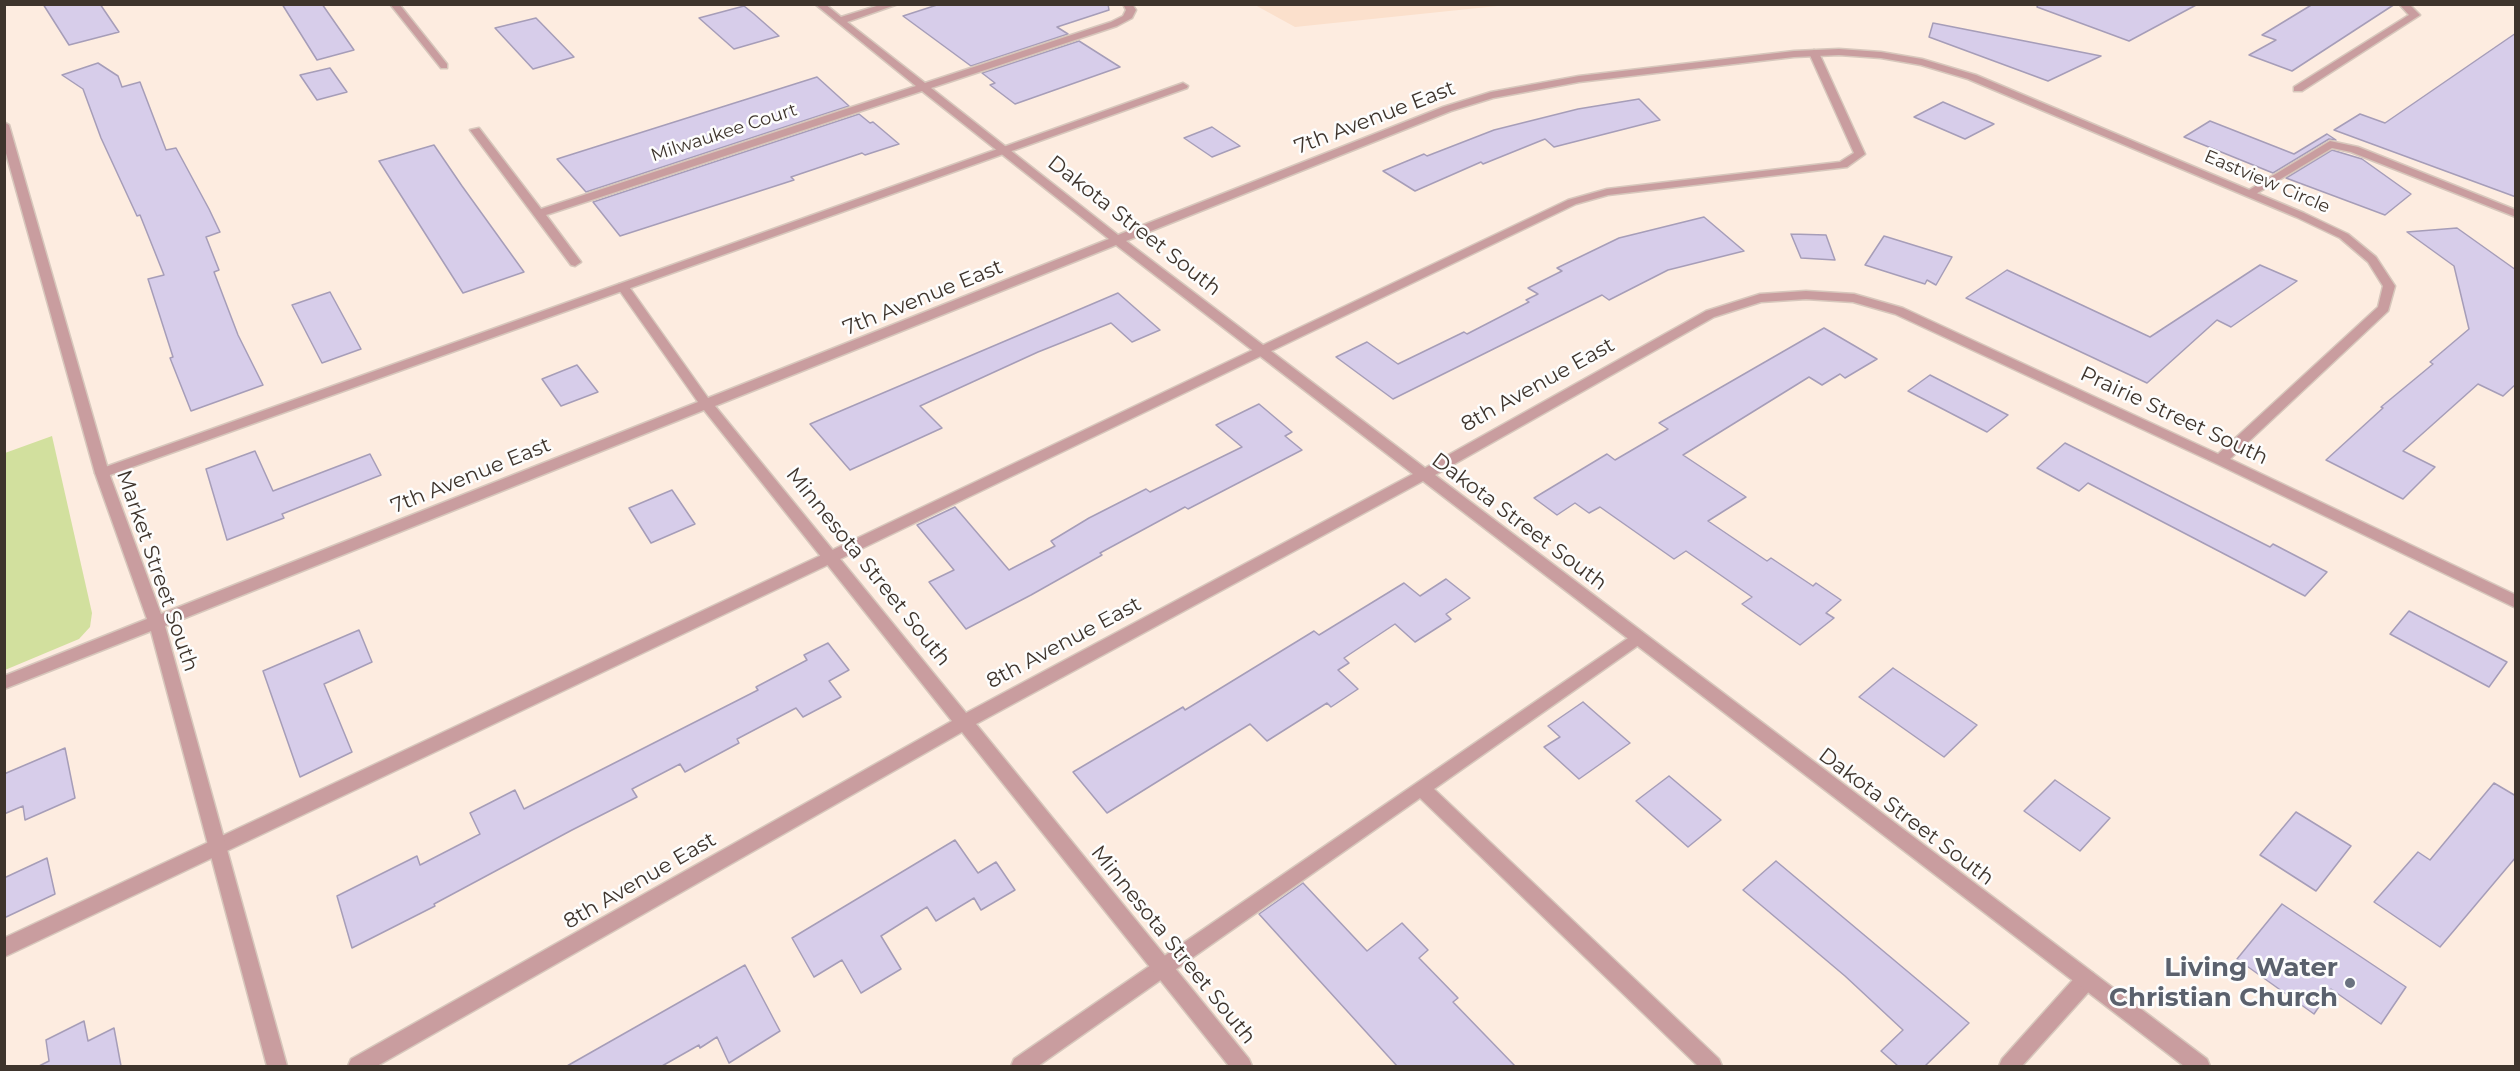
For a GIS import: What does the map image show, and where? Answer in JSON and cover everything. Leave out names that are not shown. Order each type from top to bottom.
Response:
[{"type":"street","points":[[394,4],[444,66]]},
{"type":"street","name":"Dakota Street South","points":[[819,4],[920,87],[1118,242],[2200,1066]]},
{"type":"street","points":[[839,21],[894,4]]},
{"type":"street","name":"Milwaukee Court","points":[[538,214],[1114,24],[1127,18],[1131,10],[1127,4]]},
{"type":"street","points":[[2298,89],[2415,15],[2403,4]]},
{"type":"street","points":[[4,948],[831,557],[1572,202],[1607,192],[1843,165],[1860,154],[1814,53]]},
{"type":"street","name":"7th Avenue East","points":[[4,683],[1118,242],[1447,109],[1491,95],[1579,79],[1814,53],[1881,55]]},
{"type":"street","name":"Eastview Circle","points":[[1881,55],[1922,62],[1972,77],[2250,193],[2344,236],[2372,260],[2389,286],[2384,308],[2220,460]]},
{"type":"street","points":[[102,473],[1183,86]]},
{"type":"street","name":"Market Street South","points":[[4,125],[10,167],[102,473],[156,621],[278,1066]]},
{"type":"street","points":[[475,130],[575,262]]},
{"type":"street","points":[[2250,193],[2330,144],[2354,149],[2516,214]]},
{"type":"street","name":"Minnesota Street South","points":[[623,287],[706,404],[1242,1066]]},
{"type":"street","name":"Prairie Street South","points":[[1806,295],[1854,298],[1899,311],[2220,460],[2516,602]]},
{"type":"street","name":"8th Avenue East","points":[[357,1066],[965,722],[1423,476],[1710,315],[1760,298],[1806,295]]},
{"type":"street","points":[[1021,1066],[1637,638]]},
{"type":"street","points":[[1420,788],[1712,1066]]},
{"type":"street","points":[[2008,1066],[2086,980]]},
{"type":"shaded area","points":[[1255,5],[1507,5],[1295,27]]},
{"type":"green space","points":[[52,436],[92,613],[90,627],[79,639],[5,670],[5,453]]},
{"type":"building","points":[[43,4],[100,4],[119,32],[69,45]]},
{"type":"building","points":[[282,4],[322,4],[354,50],[317,60]]},
{"type":"building","points":[[940,4],[1108,4],[1109,10],[1057,27],[1068,34],[971,66],[903,16]]},
{"type":"building","points":[[2038,4],[2198,4],[2129,41],[2037,7]]},
{"type":"building","points":[[2313,4],[2395,4],[2292,71],[2249,55],[2276,40],[2262,35]]},
{"type":"building","points":[[744,6],[779,36],[734,49],[699,18]]},
{"type":"building","points":[[536,18],[574,57],[533,69],[495,28]]},
{"type":"building","points":[[1933,23],[2101,56],[2048,81],[1929,37]]},
{"type":"building","points":[[2516,33],[2516,197],[2334,130],[2360,114],[2385,123]]},
{"type":"building","points":[[1079,41],[1120,67],[1015,104],[990,85],[995,83],[982,73]]},
{"type":"building","points":[[98,63],[118,76],[122,87],[140,82],[166,150],[176,148],[209,209],[220,232],[206,237],[219,270],[214,272],[238,335],[263,385],[191,411],[170,358],[173,357],[148,279],[164,275],[140,215],[137,216],[101,138],[83,89],[62,75]]},
{"type":"building","points":[[330,68],[347,92],[317,100],[300,75]]},
{"type":"building","points":[[817,77],[849,106],[586,192],[557,159]]},
{"type":"building","points":[[1639,99],[1660,120],[1554,147],[1545,139],[1483,164],[1481,162],[1415,191],[1383,171],[1494,130],[1578,109]]},
{"type":"building","points":[[1943,102],[1994,124],[1965,139],[1914,117]]},
{"type":"building","points":[[859,114],[870,123],[873,122],[899,144],[865,155],[862,153],[791,177],[794,180],[620,236],[593,202]]},
{"type":"building","points":[[2210,121],[2294,154],[2327,134],[2336,140],[2329,139],[2273,173],[2184,137]]},
{"type":"building","points":[[1212,127],[1240,146],[1212,157],[1184,138]]},
{"type":"building","points":[[434,145],[524,272],[463,293],[379,161]]},
{"type":"building","points":[[2332,150],[2362,159],[2411,194],[2385,215],[2286,178]]},
{"type":"building","points":[[1704,217],[1744,251],[1668,270],[1609,300],[1602,295],[1393,399],[1336,357],[1367,342],[1398,364],[1464,332],[1467,334],[1529,302],[1526,300],[1538,294],[1528,288],[1562,271],[1557,268],[1619,238]]},
{"type":"building","points":[[2457,228],[2516,270],[2516,384],[2503,396],[2478,384],[2403,451],[2435,467],[2403,499],[2326,460],[2383,408],[2381,407],[2433,364],[2430,362],[2469,329],[2454,266],[2407,232]]},
{"type":"building","points":[[1791,234],[1826,235],[1835,260],[1801,258]]},
{"type":"building","points":[[1884,236],[1952,257],[1936,285],[1927,280],[1925,284],[1865,265]]},
{"type":"building","points":[[2260,265],[2297,281],[2231,327],[2217,320],[2147,383],[1966,298],[2007,270],[2150,337]]},
{"type":"building","points":[[330,292],[361,349],[322,363],[292,305]]},
{"type":"building","points":[[1118,293],[1160,330],[1132,342],[1111,323],[1038,352],[920,406],[942,428],[850,470],[810,424]]},
{"type":"building","points":[[1824,328],[1877,359],[1845,378],[1840,374],[1822,385],[1809,377],[1683,455],[1746,497],[1708,521],[1767,561],[1771,558],[1813,586],[1816,583],[1841,600],[1826,613],[1834,618],[1800,645],[1742,604],[1752,597],[1686,551],[1674,559],[1600,507],[1589,513],[1575,503],[1557,515],[1534,498],[1607,454],[1615,460],[1668,429],[1659,423]]},
{"type":"building","points":[[577,365],[598,392],[561,406],[542,379]]},
{"type":"building","points":[[1930,375],[2008,415],[1987,432],[1908,391]]},
{"type":"building","points":[[1259,404],[1292,432],[1285,436],[1302,450],[1188,509],[1185,507],[1100,553],[1102,555],[1031,595],[966,629],[929,582],[954,570],[917,525],[955,507],[1009,570],[1055,546],[1051,541],[1089,518],[1146,489],[1150,492],[1242,447],[1216,425]]},
{"type":"building","points":[[2065,443],[2270,547],[2273,544],[2327,572],[2305,596],[2088,483],[2079,491],[2037,468]]},
{"type":"building","points":[[255,451],[273,491],[370,454],[381,475],[282,514],[284,518],[227,540],[206,469]]},
{"type":"building","points":[[672,490],[695,524],[651,543],[629,508]]},
{"type":"building","points":[[1446,579],[1470,598],[1446,614],[1451,619],[1415,642],[1395,624],[1344,658],[1349,663],[1338,670],[1358,689],[1331,707],[1327,703],[1267,741],[1250,724],[1107,813],[1073,772],[1183,707],[1185,710],[1314,631],[1319,635],[1404,583],[1420,596]]},
{"type":"building","points":[[2409,611],[2507,662],[2489,687],[2390,634]]},
{"type":"building","points":[[359,630],[372,662],[324,684],[352,752],[300,777],[263,671]]},
{"type":"building","points":[[828,643],[849,670],[829,681],[841,697],[803,717],[796,708],[737,739],[739,743],[685,772],[680,764],[632,789],[637,797],[352,948],[337,896],[417,856],[420,865],[480,834],[470,813],[515,790],[524,809],[758,690],[756,687],[807,660],[804,655]]},
{"type":"building","points":[[1893,668],[1977,725],[1944,757],[1859,697]]},
{"type":"building","points":[[1583,702],[1630,743],[1579,779],[1544,747],[1560,737],[1548,726]]},
{"type":"building","points":[[65,748],[75,798],[25,820],[23,806],[4,814],[4,774]]},
{"type":"building","points":[[1669,776],[1721,820],[1688,847],[1636,801]]},
{"type":"building","points":[[2055,780],[2110,818],[2080,851],[2024,811]]},
{"type":"building","points":[[2494,783],[2516,796],[2516,857],[2440,947],[2374,902],[2418,852],[2430,860]]},
{"type":"building","points":[[2296,812],[2351,846],[2316,891],[2260,855]]},
{"type":"building","points":[[955,840],[978,873],[996,862],[1015,890],[981,910],[974,898],[936,921],[927,907],[881,936],[901,969],[861,993],[842,960],[814,977],[792,938]]},
{"type":"building","points":[[47,858],[55,894],[4,918],[4,878]]},
{"type":"building","points":[[1776,861],[1969,1023],[1925,1066],[1898,1066],[1881,1051],[1903,1030],[1845,976],[1743,890]]},
{"type":"building","points":[[1303,883],[1367,951],[1402,923],[1428,950],[1419,958],[1458,998],[1453,1002],[1515,1066],[1397,1066],[1259,914]]},
{"type":"building","points":[[2282,904],[2406,987],[2381,1024],[2331,989],[2314,1014],[2237,959]]},
{"type":"building","points":[[745,965],[780,1031],[729,1063],[717,1037],[700,1048],[699,1045],[662,1066],[567,1066]]},
{"type":"building","points":[[84,1021],[88,1041],[114,1028],[121,1066],[39,1066],[49,1061],[46,1040]]},
{"type":"place","name":"Living Water Christian Church","points":[[2350,983]]}]
